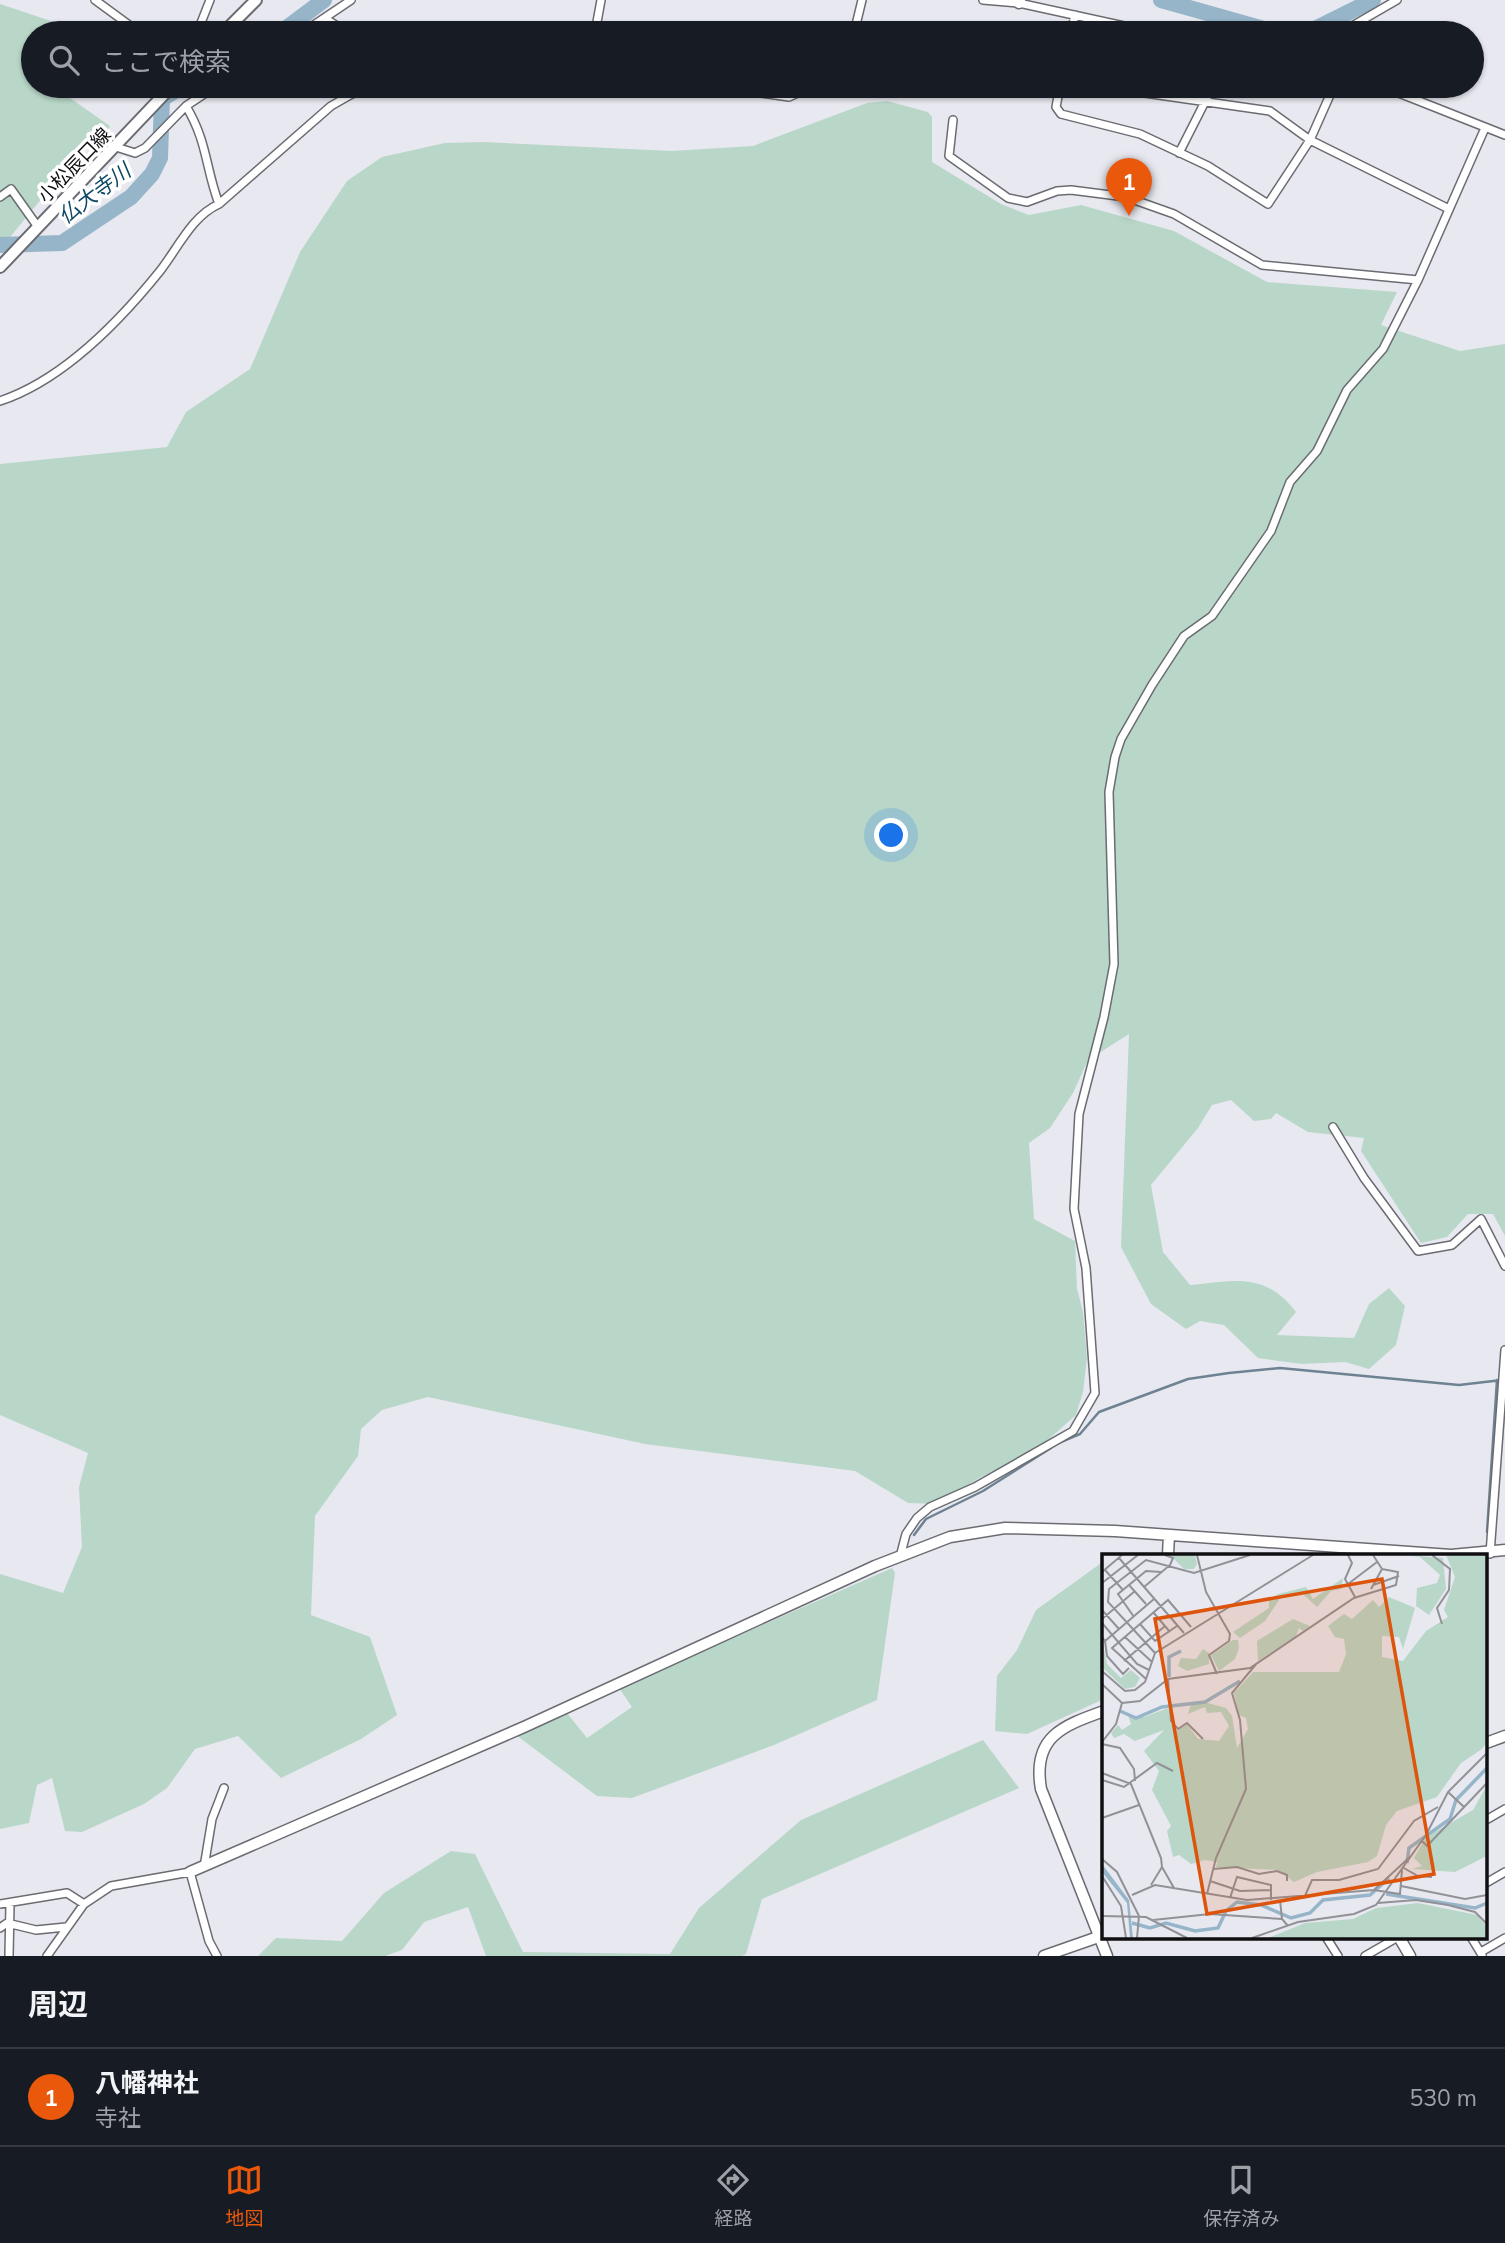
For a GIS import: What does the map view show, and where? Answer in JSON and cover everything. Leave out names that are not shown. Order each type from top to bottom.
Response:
[{"type":"main road","points":[[235,21],[256,0]]},
{"type":"main road","name":"小松辰口線","points":[[3,263],[161,98]]},
{"type":"street","points":[[95,0],[123,21]]},
{"type":"street","points":[[202,21],[210,0]]},
{"type":"street","points":[[323,21],[351,0]]},
{"type":"street","points":[[597,21],[601,0]]},
{"type":"street","points":[[857,21],[862,0]]},
{"type":"street","points":[[983,0],[1019,2],[1102,21]]},
{"type":"street","points":[[1361,21],[1397,0]]},
{"type":"street","points":[[1074,21],[1075,15]]},
{"type":"street","points":[[116,147],[135,153],[145,148],[194,98]]},
{"type":"street","points":[[0,401],[28,391],[95,338],[159,272],[204,210],[219,204],[331,106],[345,98]]},
{"type":"street","points":[[1058,98],[1056,107],[1061,114],[1140,134],[1208,166],[1268,204],[1310,140],[1329,98]]},
{"type":"street","points":[[1197,98],[1270,111],[1310,140],[1449,209]]},
{"type":"street","points":[[1411,98],[1505,135]]},
{"type":"street","points":[[1179,153],[1205,99]]},
{"type":"street","points":[[186,106],[199,127],[208,152],[210,179],[219,204]]},
{"type":"street","points":[[953,120],[950,156],[1008,198],[1027,202],[1057,191],[1071,190],[1126,197],[1174,214],[1262,265],[1418,280]]},
{"type":"street","points":[[900,1557],[906,1534],[917,1518],[930,1507],[975,1487],[1073,1432],[1095,1393],[1086,1268],[1073,1209],[1079,1114],[1104,1017],[1114,964],[1109,792],[1115,757],[1129,725],[1184,636],[1213,616],[1271,531],[1290,482],[1317,452],[1356,375],[1383,349],[1418,280],[1485,128]]},
{"type":"street","points":[[0,197],[11,189],[35,231]]},
{"type":"street","points":[[1333,1127],[1371,1188],[1418,1251],[1452,1245],[1481,1219],[1505,1266]]},
{"type":"street","points":[[1505,1350],[1490,1554],[1505,1550]]},
{"type":"street","points":[[47,1956],[84,1904],[111,1886],[204,1867],[362,1800],[900,1557],[950,1537],[1005,1528],[1169,1535],[1437,1554]]},
{"type":"street","points":[[1168,1554],[1169,1535]]},
{"type":"street","points":[[1044,1956],[1102,1936],[1045,1799],[1038,1775],[1040,1756],[1057,1732],[1102,1712]]},
{"type":"street","points":[[1488,1742],[1505,1736]]},
{"type":"street","points":[[204,1867],[212,1819],[224,1788]]},
{"type":"street","points":[[1488,1819],[1505,1809]]},
{"type":"street","points":[[1488,1882],[1505,1871]]},
{"type":"street","points":[[190,1872],[209,1941],[217,1956]]},
{"type":"street","points":[[0,1904],[67,1893],[84,1904]]},
{"type":"street","points":[[9,1956],[4,1926],[10,1904]]},
{"type":"street","points":[[4,1926],[36,1930],[66,1927]]},
{"type":"street","points":[[1102,1938],[1107,1956]]},
{"type":"street","points":[[1327,1938],[1338,1956]]},
{"type":"street","points":[[1365,1956],[1396,1938]]},
{"type":"street","points":[[1399,1938],[1410,1956]]},
{"type":"street","points":[[1473,1938],[1482,1954],[1505,1938]]},
{"type":"green space","points":[[0,4],[51,21],[21,21],[21,98],[70,98],[110,126],[103,140],[79,153],[6,242],[0,245]]},
{"type":"green space","points":[[887,101],[928,112],[932,117],[932,162],[1001,204],[1029,215],[1081,205],[1174,231],[1267,282],[1397,292],[1381,325],[1460,351],[1505,344],[1505,1236],[1493,1214],[1468,1214],[1447,1237],[1421,1243],[1361,1151],[1364,1138],[1308,1132],[1276,1113],[1271,1119],[1254,1121],[1231,1100],[1212,1105],[1198,1128],[1151,1185],[1163,1252],[1190,1285],[1235,1281],[1260,1284],[1272,1290],[1296,1312],[1277,1335],[1354,1338],[1369,1304],[1389,1288],[1405,1306],[1396,1345],[1369,1369],[1345,1362],[1302,1364],[1258,1358],[1224,1325],[1200,1321],[1186,1329],[1151,1304],[1121,1247],[1129,1034],[1088,1060],[1073,1093],[1050,1128],[1029,1143],[1034,1219],[1075,1241],[1077,1289],[1083,1312],[1087,1358],[1083,1392],[1076,1415],[1032,1454],[981,1477],[937,1504],[908,1503],[855,1471],[645,1444],[428,1397],[382,1410],[361,1429],[358,1456],[315,1516],[311,1615],[370,1637],[397,1715],[361,1739],[281,1778],[238,1736],[195,1749],[167,1788],[144,1804],[82,1832],[65,1831],[52,1778],[37,1785],[29,1823],[0,1829],[0,1574],[63,1593],[82,1547],[79,1487],[88,1453],[0,1415],[0,464],[167,447],[186,412],[250,369],[300,252],[347,181],[382,157],[445,143],[483,142],[671,151],[753,146],[867,103]]},
{"type":"green space","points":[[1102,1562],[1102,1700],[1027,1734],[995,1731],[997,1676],[1017,1650],[1036,1610]]},
{"type":"green space","points":[[892,1568],[895,1573],[877,1700],[774,1745],[632,1798],[597,1796],[516,1735],[567,1713],[587,1738],[632,1707],[619,1688]]},
{"type":"green space","points":[[983,1740],[1019,1788],[762,1899],[746,1954],[742,1956],[486,1956],[468,1907],[424,1922],[402,1950],[385,1956],[258,1956],[276,1938],[342,1941],[384,1893],[451,1851],[475,1854],[523,1952],[670,1954],[699,1908],[801,1820]]},
{"type":"waterway","name":"仏大寺川","points":[[296,21],[324,0]]},
{"type":"waterway","name":"仏大寺川","points":[[1161,0],[1235,21]]},
{"type":"waterway","name":"仏大寺川","points":[[1331,21],[1373,0]]},
{"type":"waterway","name":"仏大寺川","points":[[0,245],[62,243],[131,197],[152,174],[160,158],[164,98]]},
{"type":"waterway","points":[[1056,1444],[1080,1434],[1099,1412],[1188,1379],[1229,1373],[1280,1368],[1459,1385],[1502,1380]]},
{"type":"waterway","points":[[1487,1532],[1497,1380]]},
{"type":"waterway","points":[[914,1535],[926,1519],[983,1491],[1051,1448]]},
{"type":"place","name":"八幡神社","points":[[1129,216]]}]
